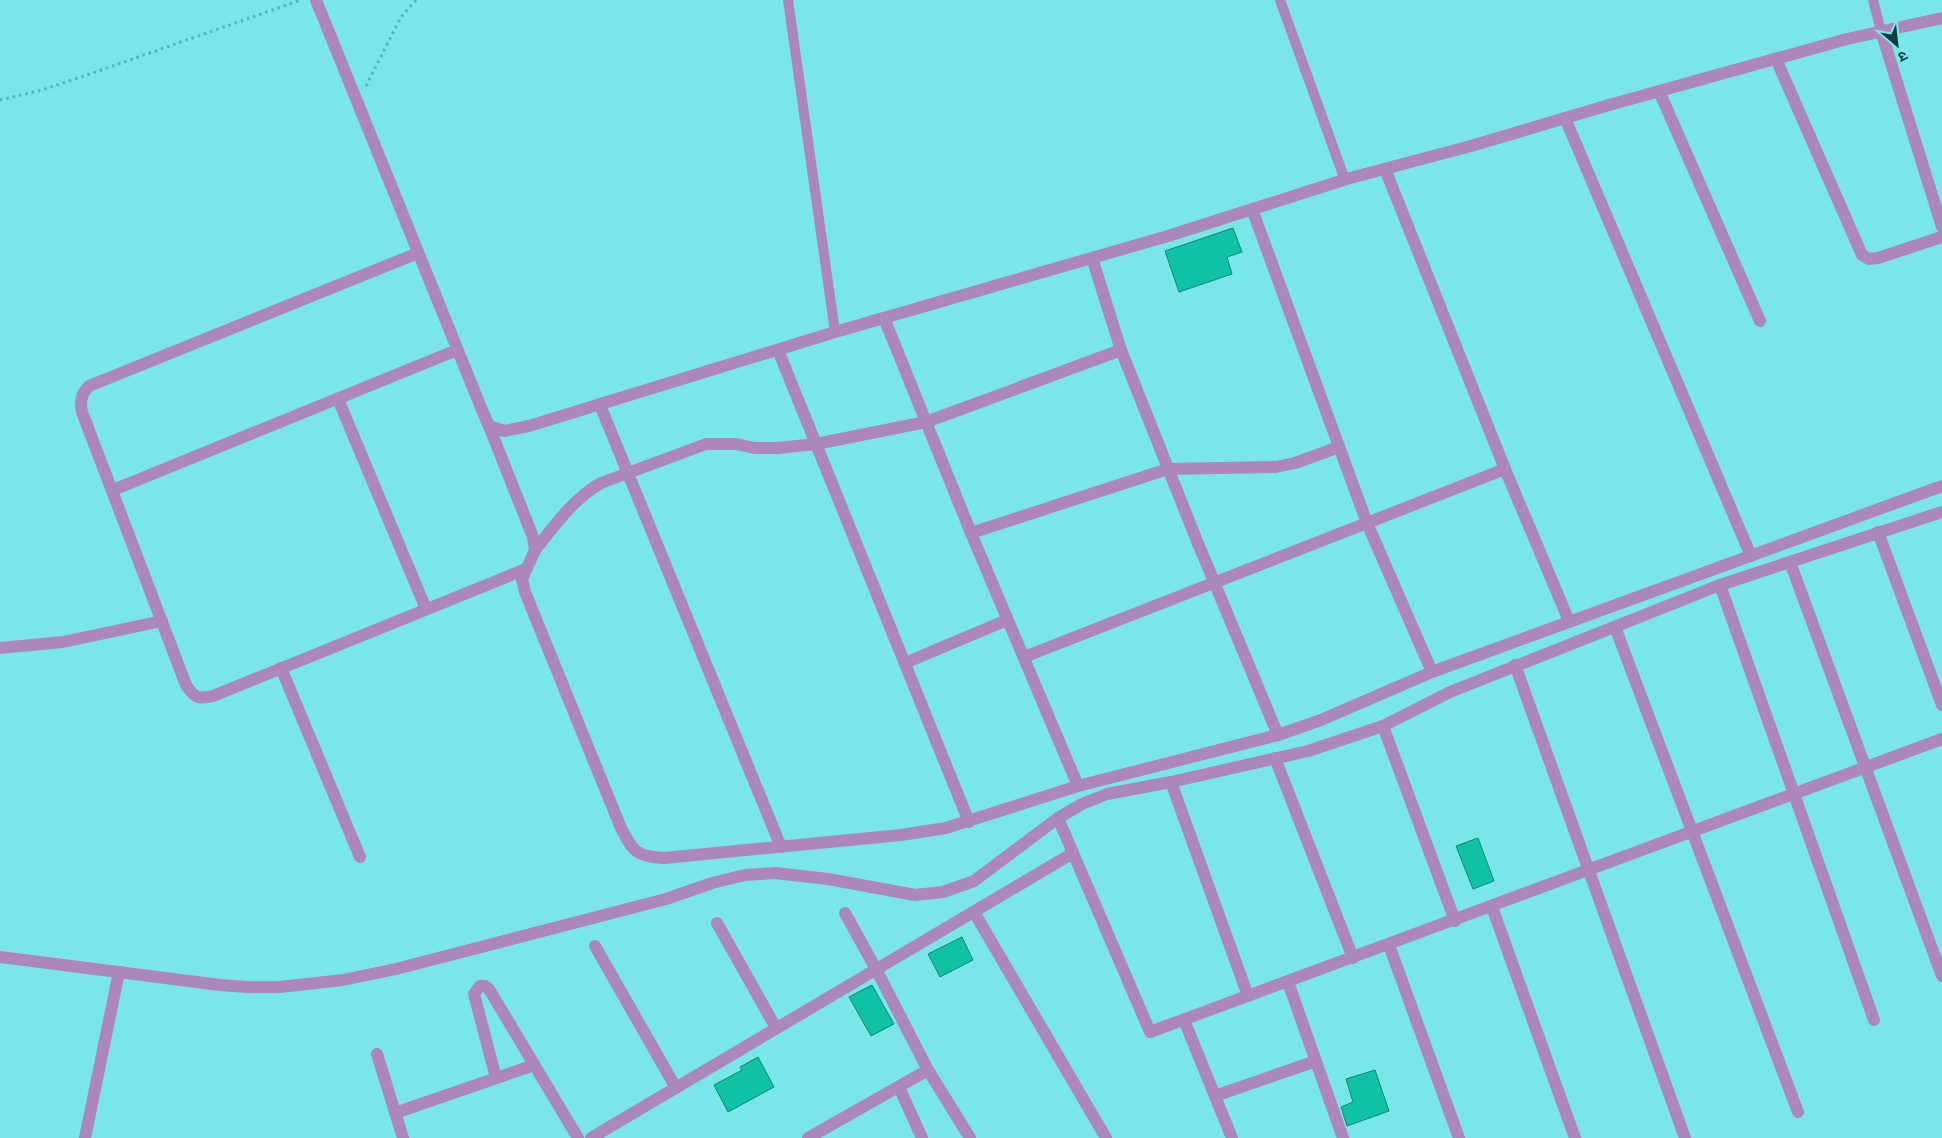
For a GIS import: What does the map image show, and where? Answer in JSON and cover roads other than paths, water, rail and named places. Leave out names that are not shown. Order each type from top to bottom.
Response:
[{"type":"street","points":[[316,0],[489,426],[533,537],[535,550]]},
{"type":"street","points":[[489,426],[504,431],[529,426],[834,332],[1168,236],[1345,180],[1776,59],[1881,31],[1942,18]]},
{"type":"street","points":[[1881,31],[1942,227]]},
{"type":"street","points":[[1776,59],[1862,255],[1869,258],[1878,258],[1942,237]]},
{"type":"street","points":[[1659,91],[1760,321]]},
{"type":"street","points":[[1565,118],[1750,556]]},
{"type":"street","points":[[1385,169],[1505,468],[1569,621]]},
{"type":"street","points":[[1252,210],[1368,523],[1432,672]]},
{"type":"street","points":[[418,253],[89,386],[83,393],[80,403],[82,412],[186,685],[193,695],[203,698],[213,696],[526,569]]},
{"type":"street","points":[[1092,258],[1121,350],[1278,735]]},
{"type":"street","points":[[884,318],[971,533],[1078,786]]},
{"type":"street","points":[[113,490],[457,350]]},
{"type":"street","points":[[778,350],[969,822]]},
{"type":"street","points":[[1121,350],[926,422],[816,444],[765,448],[736,444],[706,444],[628,472],[602,483],[579,497],[535,550],[522,579],[525,592],[618,819],[632,848],[646,857],[664,858],[901,835],[946,828],[969,822],[1078,786],[1278,735],[1321,720],[1432,672],[1942,486]]},
{"type":"street","points":[[338,398],[426,609]]},
{"type":"street","points":[[600,404],[781,847]]},
{"type":"street","points":[[971,533],[1168,469],[1276,467],[1295,463],[1339,447]]},
{"type":"street","points":[[1024,657],[1505,468]]},
{"type":"street","points":[[0,957],[247,988],[280,987],[343,980],[396,969],[666,900],[712,883],[745,875],[774,873],[828,879],[915,896],[944,892],[974,881],[1058,818],[1082,804],[1107,794],[1171,782],[1308,751],[1383,726],[1450,692],[1720,585],[1942,512]]},
{"type":"street","points":[[1878,532],[1942,705]]},
{"type":"street","points":[[1790,562],[1942,976]]},
{"type":"street","points":[[1720,585],[1874,1020]]},
{"type":"street","points":[[905,663],[1008,620]]},
{"type":"street","points":[[0,648],[64,642],[162,621]]},
{"type":"street","points":[[1615,627],[1798,1112]]},
{"type":"street","points":[[1515,665],[1685,1138]]},
{"type":"street","points":[[281,668],[360,857]]},
{"type":"street","points":[[1383,726],[1455,921]]},
{"type":"street","points":[[1058,818],[1150,1032],[1693,833],[1942,739]]},
{"type":"street","points":[[1275,758],[1353,958]]},
{"type":"street","points":[[1171,782],[1248,996]]},
{"type":"street","points":[[591,1138],[1072,853]]},
{"type":"street","points":[[1492,907],[1575,1138]]},
{"type":"street","points":[[974,912],[1106,1138]]},
{"type":"street","points":[[845,913],[928,1070],[970,1138]]},
{"type":"street","points":[[718,923],[776,1028]]},
{"type":"street","points":[[1389,945],[1459,1138]]},
{"type":"street","points":[[595,946],[676,1088]]},
{"type":"street","points":[[85,1138],[119,972]]},
{"type":"street","points":[[1288,982],[1342,1138]]},
{"type":"street","points":[[496,1078],[474,994],[480,986],[485,986],[489,989],[578,1138]]},
{"type":"street","points":[[1184,1020],[1232,1138]]},
{"type":"street","points":[[377,1054],[403,1138]]},
{"type":"street","points":[[1215,1096],[1316,1061]]},
{"type":"street","points":[[395,1113],[534,1065]]},
{"type":"street","points":[[808,1138],[928,1070]]},
{"type":"street","points":[[899,1087],[922,1138]]},
{"type":"lane","points":[[788,0],[834,332]]},
{"type":"lane","points":[[1280,0],[1345,180]]},
{"type":"lane","points":[[1873,0],[1881,31]]}]
